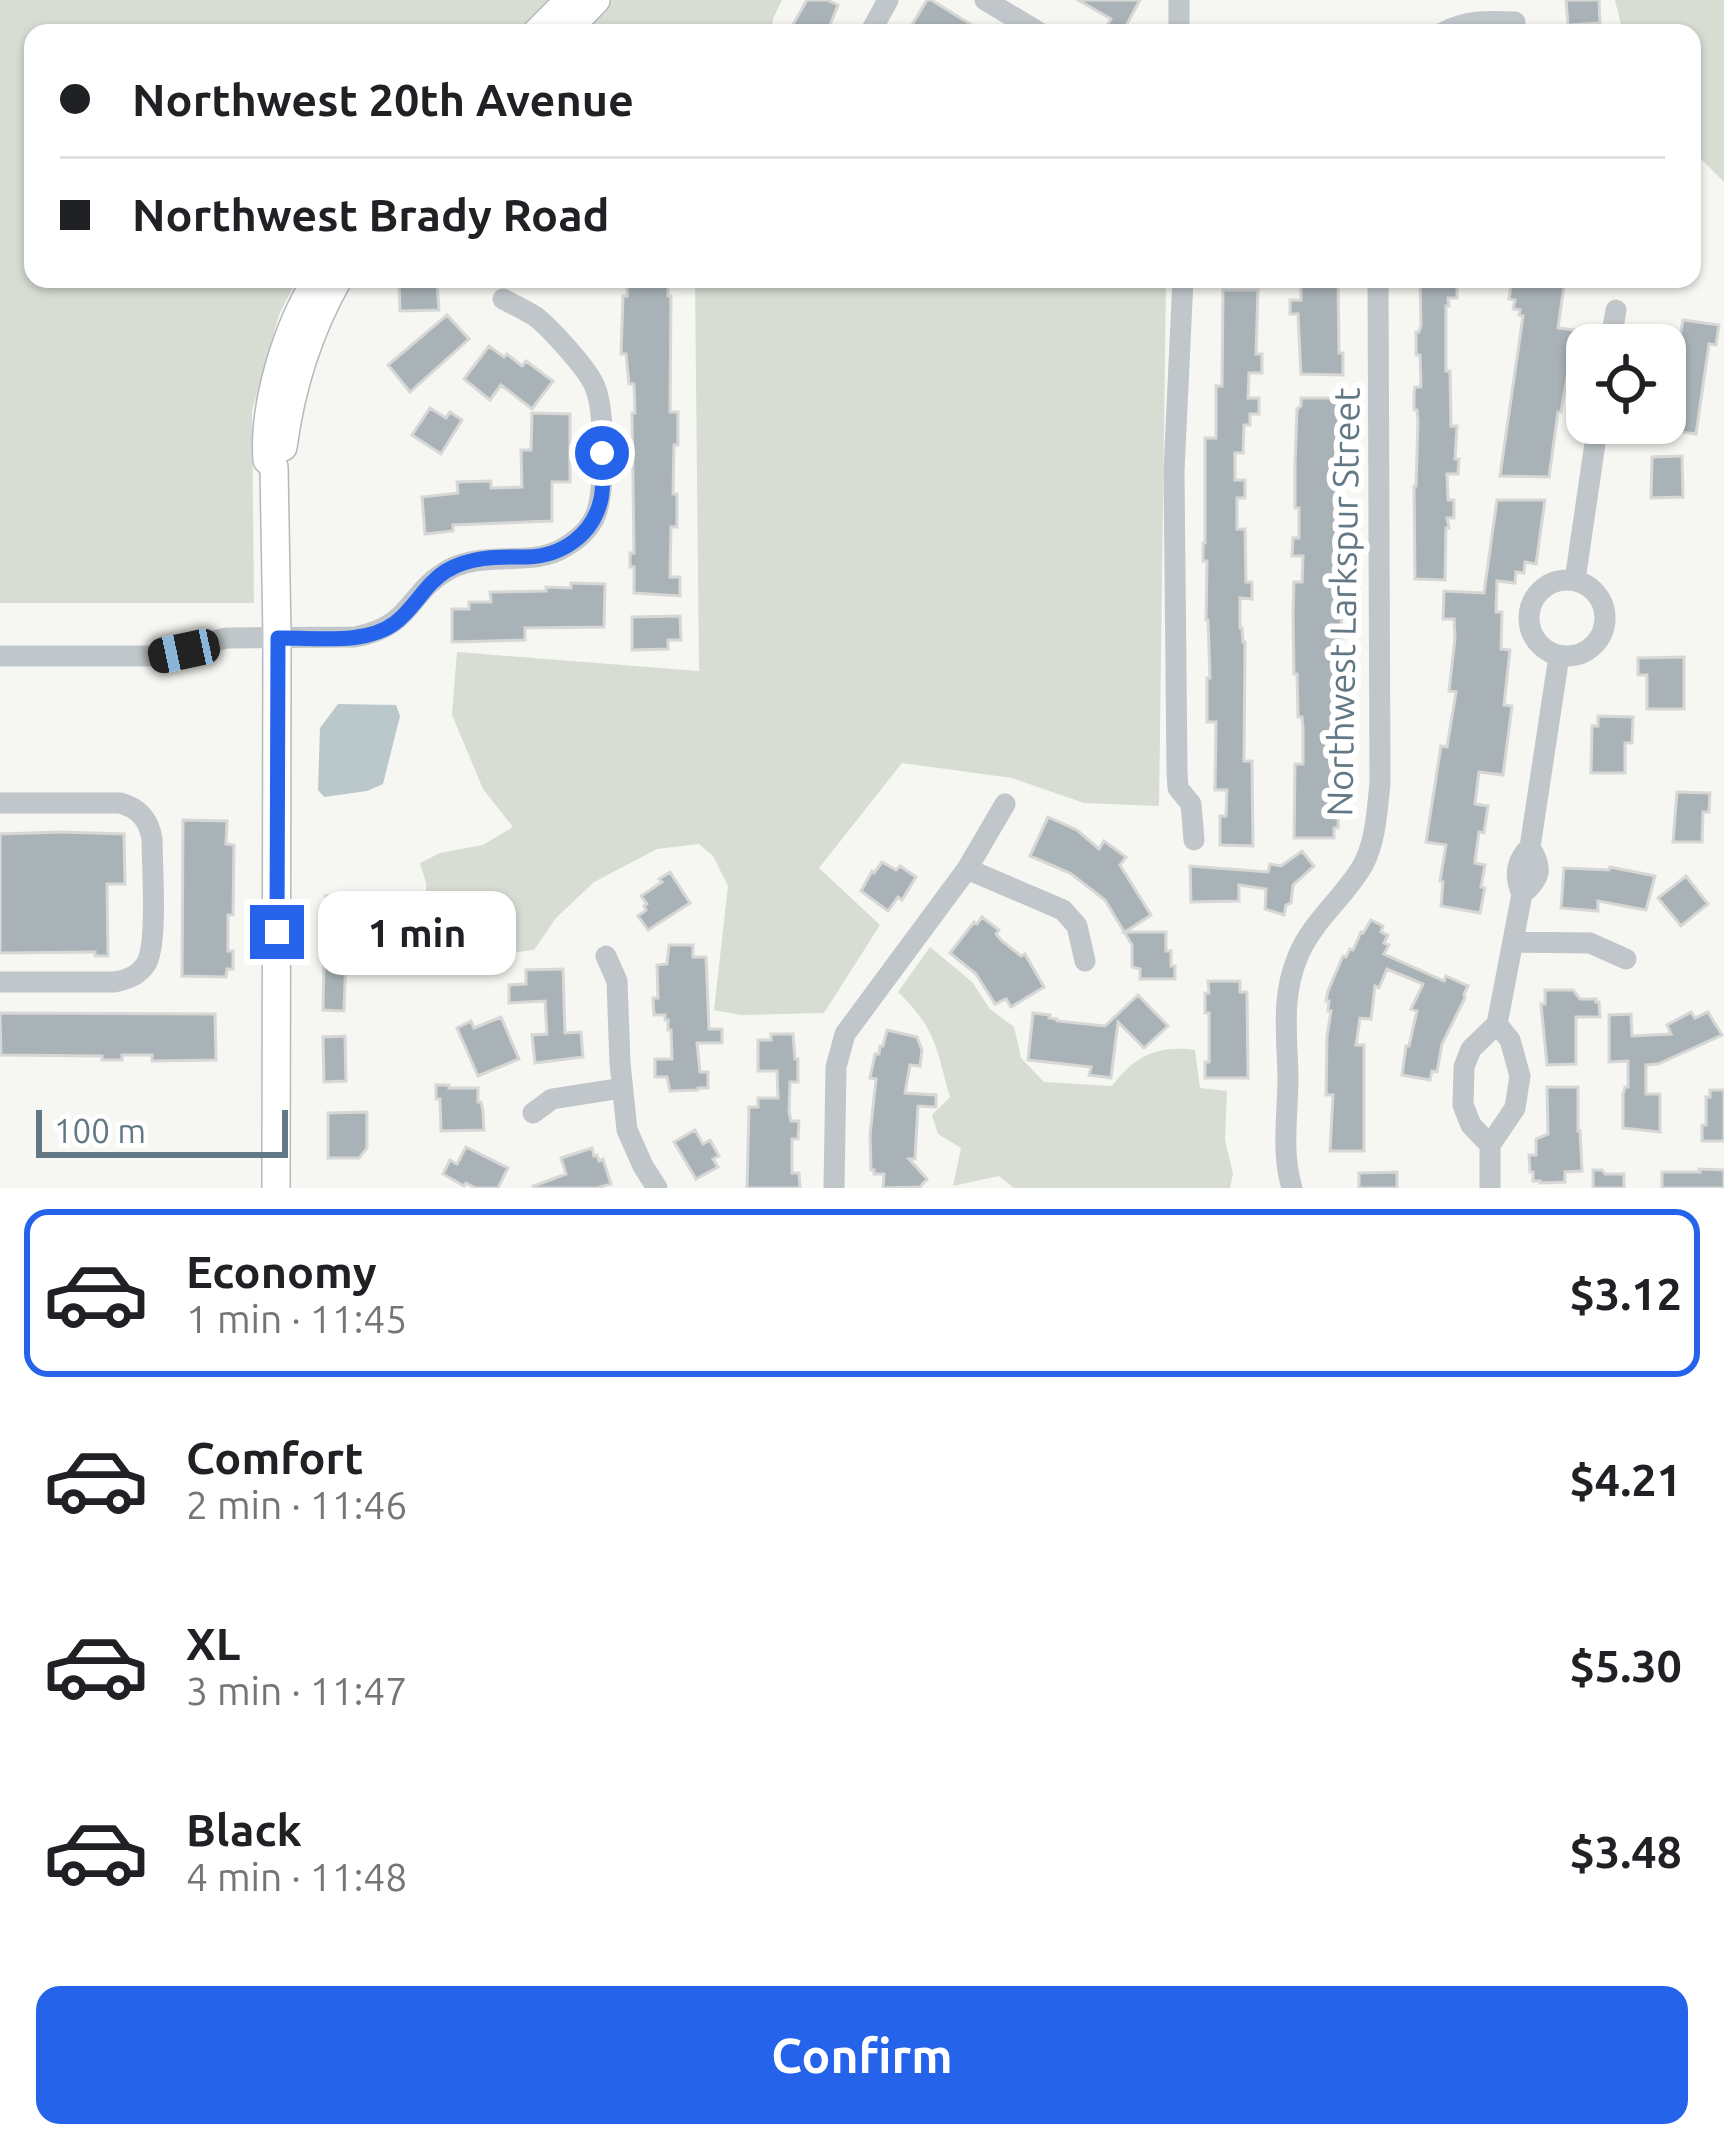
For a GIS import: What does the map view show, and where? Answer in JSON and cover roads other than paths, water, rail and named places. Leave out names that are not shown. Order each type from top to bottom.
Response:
[{"type":"main road","points":[[545,24],[569,0]]},
{"type":"main road","points":[[573,24],[596,0]]},
{"type":"main road","points":[[274,466],[267,460],[265,438],[271,398],[313,288]]},
{"type":"main road","points":[[276,1188],[274,466],[282,455],[287,414],[306,343],[334,288]]},
{"type":"street","points":[[985,0],[1025,24]]},
{"type":"street","points":[[1460,24],[1515,22]]},
{"type":"street","points":[[1183,288],[1174,471],[1177,771],[1178,788],[1191,804],[1194,840]]},
{"type":"street","name":"Northwest Larkspur Street","points":[[1292,1188],[1286,1154],[1285,1023],[1292,973],[1314,928],[1366,860],[1380,783],[1378,288]]},
{"type":"street","points":[[0,656],[157,656],[226,638],[376,633],[394,623],[446,571],[472,560],[535,557],[559,551],[579,538],[594,519],[602,496],[601,411],[595,386],[537,318],[503,299]]},
{"type":"street","points":[[1614,324],[1616,310]]},
{"type":"street","points":[[1575,580],[1595,444]]},
{"type":"street","points":[[1575,580],[1599,597],[1605,626],[1588,650],[1559,656],[1534,639],[1529,610],[1546,586],[1575,580]]},
{"type":"street","points":[[1490,1144],[1472,1125],[1463,1105],[1464,1066],[1471,1049],[1497,1024],[1522,894],[1538,879],[1540,866],[1530,847],[1559,656]]},
{"type":"street","points":[[0,802],[120,803],[139,812],[152,839],[152,947],[143,968],[125,980],[0,982]]},
{"type":"street","points":[[834,1188],[836,1066],[844,1034],[967,869],[1005,804]]},
{"type":"street","points":[[967,869],[1063,910],[1077,926],[1085,961]]},
{"type":"street","points":[[1514,941],[1590,943],[1626,958]]},
{"type":"street","points":[[606,956],[617,981],[627,1130],[657,1188]]},
{"type":"street","points":[[1490,1188],[1490,1144],[1515,1108],[1520,1076],[1510,1040],[1497,1024]]},
{"type":"street","points":[[533,1113],[552,1099],[622,1088]]}]
